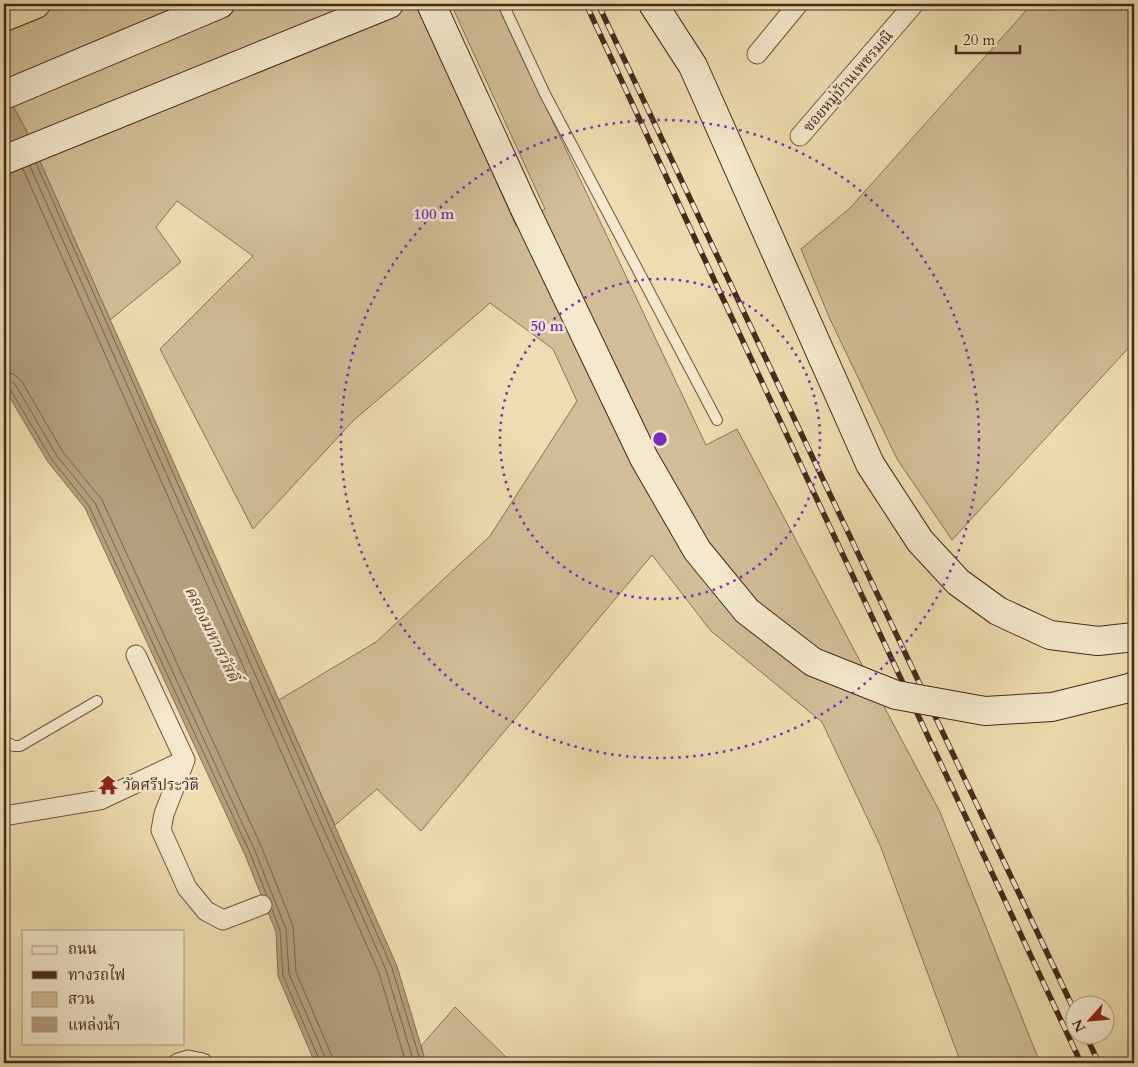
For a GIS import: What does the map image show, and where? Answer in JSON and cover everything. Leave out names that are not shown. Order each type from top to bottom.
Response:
[{"type":"highway","points":[[4,17],[36,4]]},
{"type":"main road","points":[[4,95],[220,4]]},
{"type":"main road","points":[[4,160],[389,4]]},
{"type":"main road","points":[[431,4],[524,207],[644,458],[697,550],[747,611],[813,662],[896,695],[985,711],[1052,708],[1134,686]]},
{"type":"main road","points":[[653,4],[693,66]]},
{"type":"main road","points":[[671,4],[693,66],[870,464],[920,541],[958,582],[998,611],[1050,635],[1098,641],[1134,637]]},
{"type":"street","points":[[757,54],[798,4]]},
{"type":"street","name":"ซอยหมู่บ้านเพชรมณี","points":[[800,136],[914,4]]},
{"type":"street","points":[[136,655],[184,760],[164,814],[161,830],[187,888],[206,911],[223,920],[262,905]]},
{"type":"street","points":[[4,816],[100,800],[184,760]]},
{"type":"street","points":[[178,1063],[188,1060],[203,1063]]},
{"type":"lane","points":[[503,4],[545,94],[717,420]]},
{"type":"lane","points":[[4,741],[14,746],[20,746],[97,701]]},
{"type":"green space","points":[[4,4],[418,4],[516,226],[545,209],[451,4],[497,4],[706,445],[737,429],[940,812],[1040,1063],[961,1063],[880,845],[822,722],[711,631],[652,555],[421,831],[377,789],[335,825],[279,700],[376,642],[490,536],[577,401],[553,349],[490,303],[353,421],[253,529],[160,349],[253,256],[177,201],[156,227],[181,262],[110,320],[26,130],[4,89]]},
{"type":"green space","points":[[1032,4],[1134,4],[1134,342],[952,540],[897,459],[829,317],[801,249],[850,208]]},
{"type":"green space","points":[[455,1007],[512,1063],[426,1063],[421,1046]]},
{"type":"water","name":"คลองมหาสวัสดิ์","points":[[4,89],[26,130],[397,966],[426,1063],[315,1063],[278,976],[276,932],[245,855],[85,508],[48,462],[4,388]]},
{"type":"railway","points":[[586,4],[1081,1063]]},
{"type":"railway","points":[[598,4],[1067,994]]},
{"type":"railway","points":[[1090,1044],[1099,1063]]},
{"type":"place","name":"วัดศรีประวัติ","points":[[108,785]]}]
